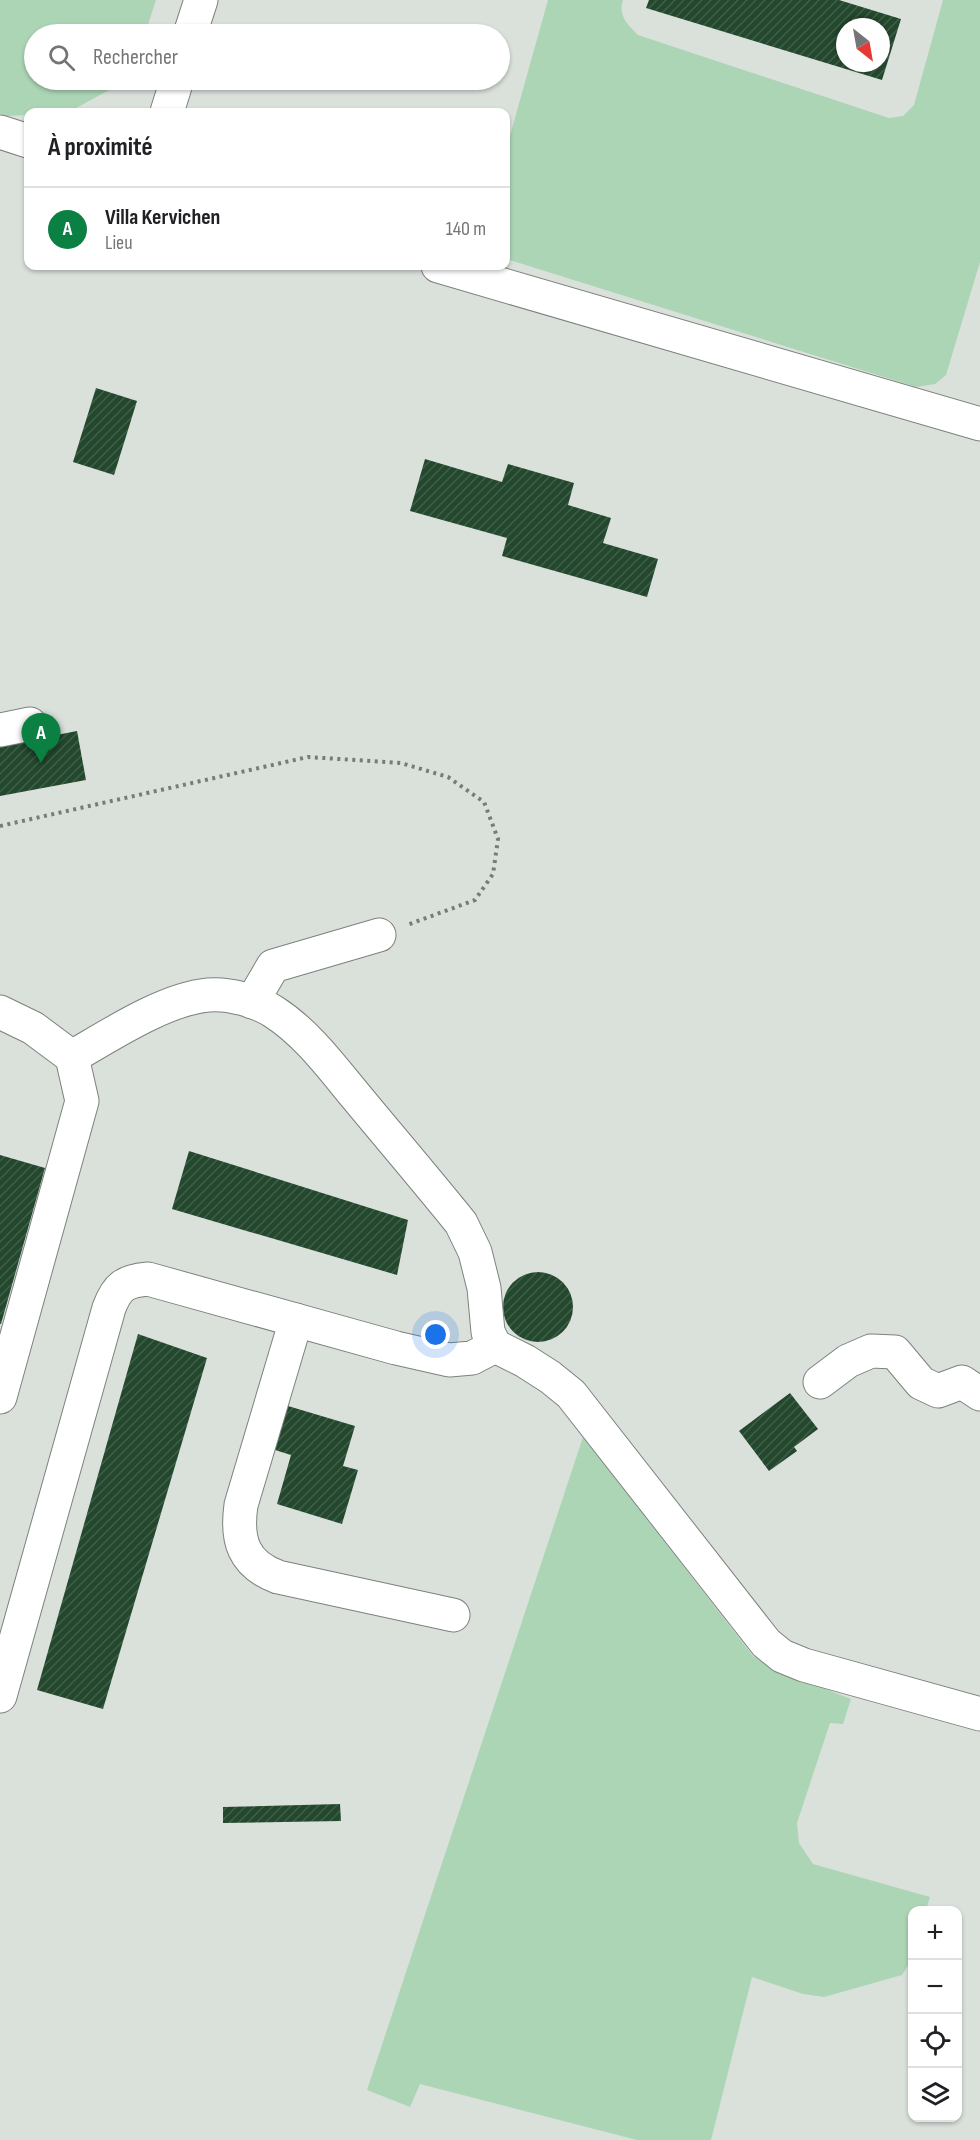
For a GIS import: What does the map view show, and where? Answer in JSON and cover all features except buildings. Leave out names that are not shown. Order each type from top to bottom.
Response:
[{"type":"lane","points":[[193,24],[201,0]]},
{"type":"lane","points":[[168,108],[174,90]]},
{"type":"lane","points":[[0,132],[24,140]]},
{"type":"lane","points":[[452,270],[980,423]]},
{"type":"lane","points":[[252,1002],[273,966],[379,935]]},
{"type":"lane","points":[[72,1057],[139,1020],[183,1000],[210,995],[252,1002],[272,1011],[290,1024],[313,1046],[461,1223],[475,1252],[484,1288],[488,1332],[495,1346],[525,1361],[571,1394],[766,1642],[782,1656],[804,1665],[980,1714]]},
{"type":"lane","points":[[0,1012],[33,1028],[72,1057],[82,1101],[0,1397]]},
{"type":"lane","points":[[0,1696],[81,1401],[114,1296],[122,1286],[135,1280],[148,1279],[396,1348],[449,1360],[472,1358],[495,1346]]},
{"type":"lane","points":[[296,1320],[242,1505],[238,1525],[240,1541],[246,1554],[267,1573],[278,1577],[453,1615]]},
{"type":"lane","points":[[820,1382],[848,1361],[871,1351],[895,1352],[921,1383],[938,1391],[962,1382],[980,1394]]},
{"type":"path","points":[[0,825],[308,757],[401,763],[448,777],[484,802],[498,839],[493,874],[475,900],[379,935]]},
{"type":"green space","points":[[0,0],[156,0],[148,24],[24,24],[24,90],[109,90],[76,108],[24,108],[24,115],[0,114]]},
{"type":"green space","points":[[548,0],[623,0],[623,15],[638,35],[889,118],[903,116],[914,105],[943,0],[980,0],[980,262],[946,375],[935,384],[916,387],[510,260],[510,136]]},
{"type":"green space","points":[[583,1437],[753,1656],[781,1672],[851,1699],[843,1724],[830,1723],[797,1823],[799,1843],[813,1864],[930,1897],[927,1906],[908,1906],[908,1965],[902,1975],[824,1997],[803,1994],[752,1977],[711,2140],[637,2140],[420,2084],[410,2107],[367,2090]]},
{"type":"place","name":"Villa Kervichen","points":[[41,763]]}]
